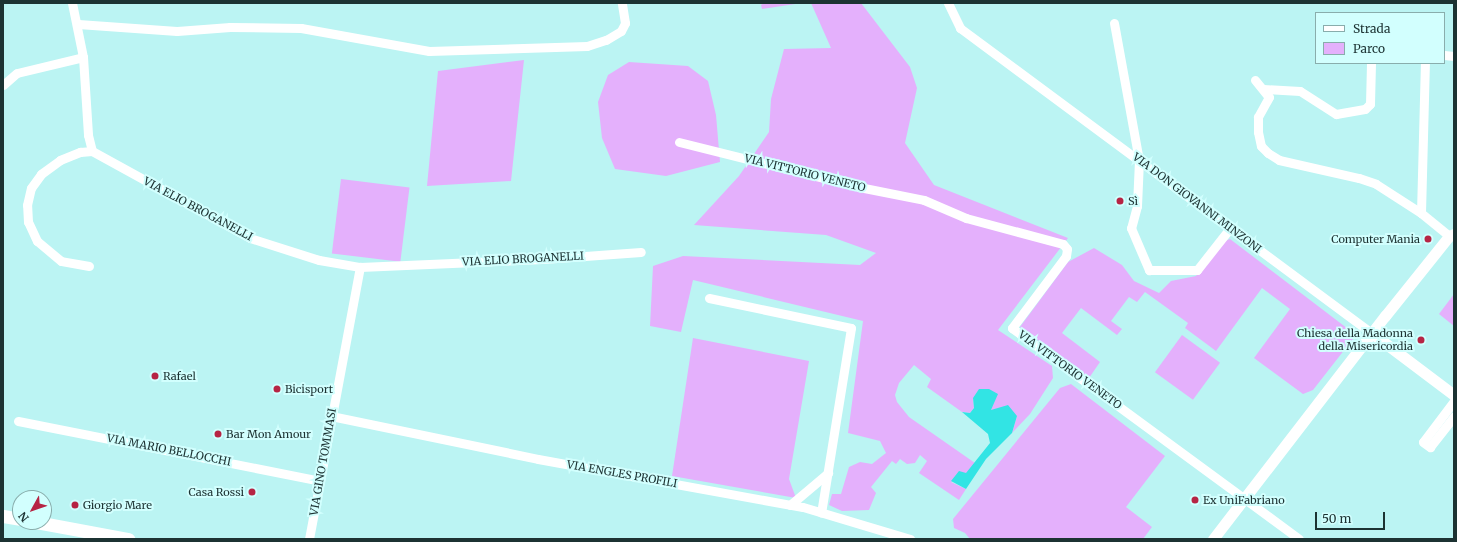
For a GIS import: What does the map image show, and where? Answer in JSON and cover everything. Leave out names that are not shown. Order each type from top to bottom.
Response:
[{"type":"main road","points":[[52,525],[128,539]]},
{"type":"street","points":[[72,3],[78,24],[84,57],[88,135],[92,151],[80,152],[60,160],[41,174],[31,188],[27,205],[28,222],[37,241],[62,260],[89,266]]},
{"type":"street","points":[[78,24],[177,31],[230,27],[302,28],[429,52],[587,46],[606,40],[621,31],[625,23],[622,3]]},
{"type":"street","name":"VIA DON GIOVANNI MINZONI","points":[[948,3],[960,28],[1373,334],[1454,396]]},
{"type":"street","points":[[1114,23],[1139,160],[1137,206],[1131,228],[1149,270],[1198,270],[1230,228]]},
{"type":"street","points":[[3,85],[17,73],[84,57]]},
{"type":"street","points":[[1263,88],[1300,91],[1336,114],[1365,109],[1370,104],[1372,64]]},
{"type":"street","points":[[1421,213],[1425,64]]},
{"type":"street","points":[[1213,539],[1451,235],[1421,213],[1376,184],[1359,178],[1279,160],[1268,153],[1261,146],[1258,132],[1258,117],[1270,97],[1255,80]]},
{"type":"street","name":"VIA VITTORIO VENETO","points":[[679,142],[859,187],[924,200],[966,218],[1063,244],[1067,249],[1066,256],[1012,328],[1299,539]]},
{"type":"street","name":"VIA ELIO BROGANELLI","points":[[92,151],[250,238],[319,260],[360,267],[543,259],[641,252]]},
{"type":"street","name":"VIA GINO TOMMASI","points":[[309,539],[360,267]]},
{"type":"street","points":[[709,298],[851,328],[822,513]]},
{"type":"street","points":[[1454,401],[1423,442],[1430,447],[1454,416]]},
{"type":"street","name":"VIA ENGLES PROFILI","points":[[331,416],[538,459],[790,505],[910,539]]},
{"type":"street","name":"VIA MARIO BELLOCCHI","points":[[18,421],[320,481]]},
{"type":"street","points":[[790,505],[828,473]]},
{"type":"green space","points":[[764,3],[802,3],[762,9],[761,5]]},
{"type":"green space","points":[[811,3],[861,3],[910,67],[917,88],[905,143],[934,185],[1068,238],[998,330],[1052,366],[1053,378],[1030,414],[1012,433],[1017,416],[991,410],[973,398],[974,408],[970,413],[962,412],[927,387],[931,379],[914,365],[899,383],[895,395],[897,402],[909,417],[975,463],[966,474],[951,482],[966,489],[959,500],[919,473],[927,461],[920,455],[915,463],[907,464],[900,459],[896,464],[892,461],[871,487],[876,493],[869,510],[842,511],[829,505],[832,494],[841,494],[849,467],[860,462],[872,464],[886,453],[880,441],[848,433],[863,321],[693,280],[681,332],[650,326],[653,266],[683,256],[860,265],[876,253],[826,235],[694,225],[739,176],[769,132],[771,99],[784,49],[831,48]]},
{"type":"green space","points":[[524,60],[511,181],[427,186],[438,71]]},
{"type":"green space","points":[[629,62],[688,66],[708,81],[716,115],[720,162],[666,176],[615,169],[602,138],[598,102],[608,75]]},
{"type":"green space","points":[[341,179],[409,187],[400,262],[332,253]]},
{"type":"green space","points":[[1230,239],[1356,335],[1313,390],[1303,394],[1254,358],[1290,309],[1262,288],[1216,351],[1185,328],[1188,323],[1145,292],[1137,302],[1129,297],[1111,321],[1122,329],[1117,335],[1081,308],[1062,333],[1100,362],[1089,378],[1020,327],[1068,262],[1094,248],[1122,265],[1134,281],[1159,293],[1171,281],[1196,276],[1223,242]]},
{"type":"green space","points":[[1454,294],[1454,326],[1439,314]]},
{"type":"green space","points":[[1182,335],[1220,363],[1193,400],[1155,372]]},
{"type":"green space","points":[[693,338],[809,361],[789,479],[796,498],[672,476]]},
{"type":"green space","points":[[1071,384],[1165,456],[1126,507],[1152,527],[1143,539],[970,539],[965,533],[954,528],[953,519],[1060,388]]},
{"type":"water","points":[[979,389],[989,389],[998,394],[991,410],[1008,405],[1017,416],[1012,433],[986,459],[966,489],[951,481],[959,471],[966,473],[990,443],[988,434],[962,412],[970,413],[974,408],[973,398]]},
{"type":"place","name":"Sì","points":[[1120,201]]},
{"type":"place","name":"Computer Mania","points":[[1428,239]]},
{"type":"place","name":"Chiesa della Madonna della Misericordia","points":[[1421,340]]},
{"type":"place","name":"Rafael","points":[[155,376]]},
{"type":"place","name":"Bicisport","points":[[277,389]]},
{"type":"place","name":"Bar Mon Amour","points":[[218,434]]},
{"type":"place","name":"Casa Rossi","points":[[252,492]]},
{"type":"place","name":"Ex UniFabriano","points":[[1195,500]]},
{"type":"place","name":"Giorgio Mare","points":[[75,505]]}]
